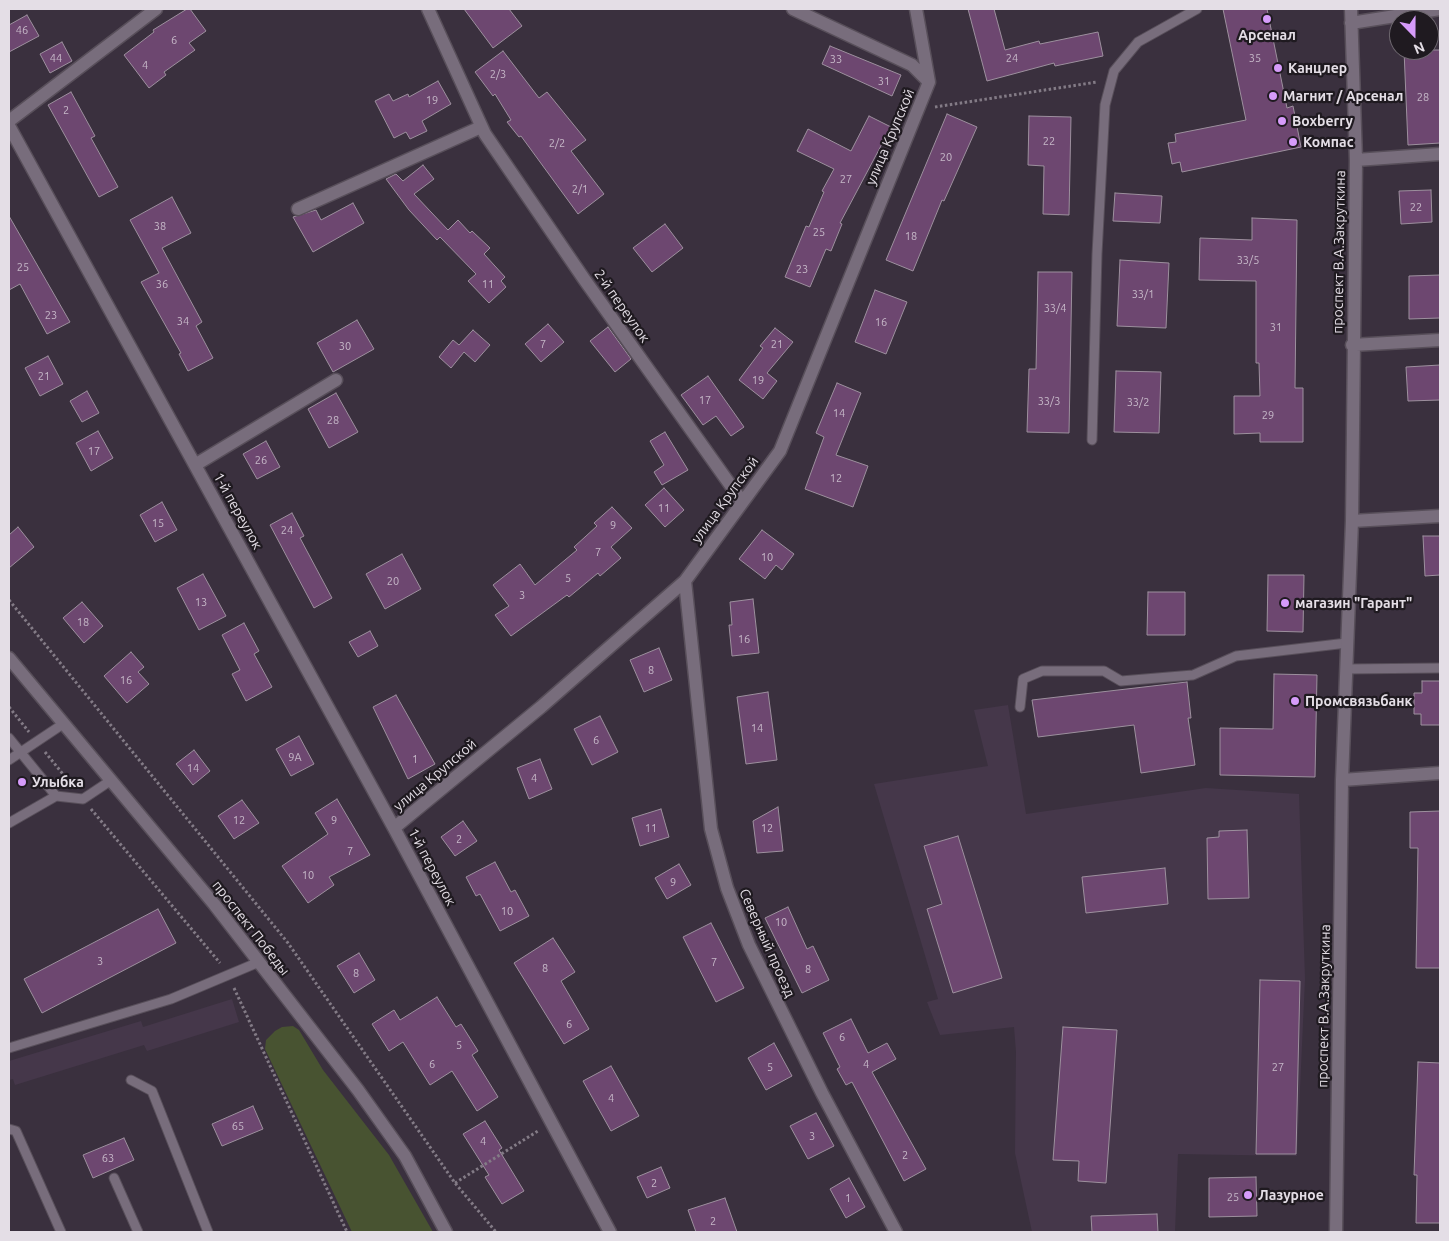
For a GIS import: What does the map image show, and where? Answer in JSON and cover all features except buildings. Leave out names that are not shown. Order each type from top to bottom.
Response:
[{"type":"street","points":[[9,121],[156,9]]},
{"type":"street","name":"2-й переулок","points":[[428,9],[481,127],[584,279],[742,500]]},
{"type":"street","name":"улица Крупской","points":[[793,9],[912,65],[929,82]]},
{"type":"street","name":"улица Крупской","points":[[394,828],[541,707],[685,581],[742,500],[780,451],[929,82],[916,9]]},
{"type":"street","name":"проспект В.А.Закруткина","points":[[1336,1232],[1342,780],[1352,521],[1352,345],[1356,160],[1351,9]]},
{"type":"street","points":[[1351,23],[1440,9]]},
{"type":"street","name":"1-й переулок","points":[[9,126],[394,828],[610,1232]]},
{"type":"street","points":[[298,209],[481,127]]},
{"type":"street","name":"проспект В.А.Закруткина","points":[[1356,160],[1440,154]]},
{"type":"street","name":"проспект В.А.Закруткина","points":[[1352,345],[1440,340]]},
{"type":"street","name":"1-й переулок","points":[[195,465],[336,380]]},
{"type":"street","points":[[1352,521],[1440,516]]},
{"type":"street","name":"Северный проезд","points":[[685,581],[711,829],[727,888],[753,954],[822,1093],[896,1232]]},
{"type":"street","name":"проспект Победы","points":[[9,658],[181,864],[358,1090],[405,1156],[446,1232]]},
{"type":"street","points":[[1342,780],[1440,773]]},
{"type":"lane","points":[[1092,440],[1103,155],[1106,105],[1114,71],[1138,42],[1197,9]]},
{"type":"lane","points":[[1020,707],[1023,679],[1042,671],[1104,671],[1121,680],[1193,675],[1236,656],[1347,643]]},
{"type":"lane","points":[[1346,669],[1440,668]]},
{"type":"lane","points":[[9,760],[63,724]]},
{"type":"lane","points":[[9,738],[56,796]]},
{"type":"lane","points":[[9,823],[56,796],[83,799],[110,781]]},
{"type":"lane","points":[[9,1048],[172,1000],[259,962]]},
{"type":"lane","points":[[131,1080],[152,1091],[208,1232]]},
{"type":"lane","points":[[9,1128],[16,1131],[61,1232]]},
{"type":"lane","points":[[114,1178],[138,1232]]},
{"type":"path","points":[[920,105],[942,108],[1112,80]]},
{"type":"path","points":[[9,600],[288,944],[455,1183],[496,1232]]},
{"type":"path","points":[[9,707],[83,799],[220,962],[348,1232]]},
{"type":"path","points":[[455,1183],[551,1123]]},
{"type":"shaded area","points":[[1008,705],[1026,814],[1206,788],[1299,794],[1305,979],[1297,1156],[1178,1154],[1175,1232],[1032,1232],[1015,1153],[1016,1052],[1014,1027],[940,1035],[927,1002],[938,999],[874,784],[988,766],[974,710]]},
{"type":"shaded area","points":[[232,999],[239,1022],[147,1051],[144,1045],[15,1085],[13,1079],[9,1080],[9,1061],[141,1021],[143,1027]]},
{"type":"green space","points":[[293,1026],[299,1030],[323,1070],[389,1155],[433,1232],[352,1232],[265,1049],[266,1040],[275,1031],[282,1027]]},
{"type":"place","name":"Арсенал","points":[[1267,19]]},
{"type":"place","name":"Канцлер","points":[[1278,68]]},
{"type":"place","name":"Магнит / Арсенал","points":[[1273,96]]},
{"type":"place","name":"Boxberry","points":[[1282,121]]},
{"type":"place","name":"Компас","points":[[1293,142]]},
{"type":"place","name":"магазин \"Гарант\"","points":[[1285,603]]},
{"type":"place","name":"Промсвязьбанк","points":[[1295,701]]},
{"type":"place","name":"Улыбка","points":[[22,782]]},
{"type":"place","name":"Лазурное","points":[[1248,1195]]}]
